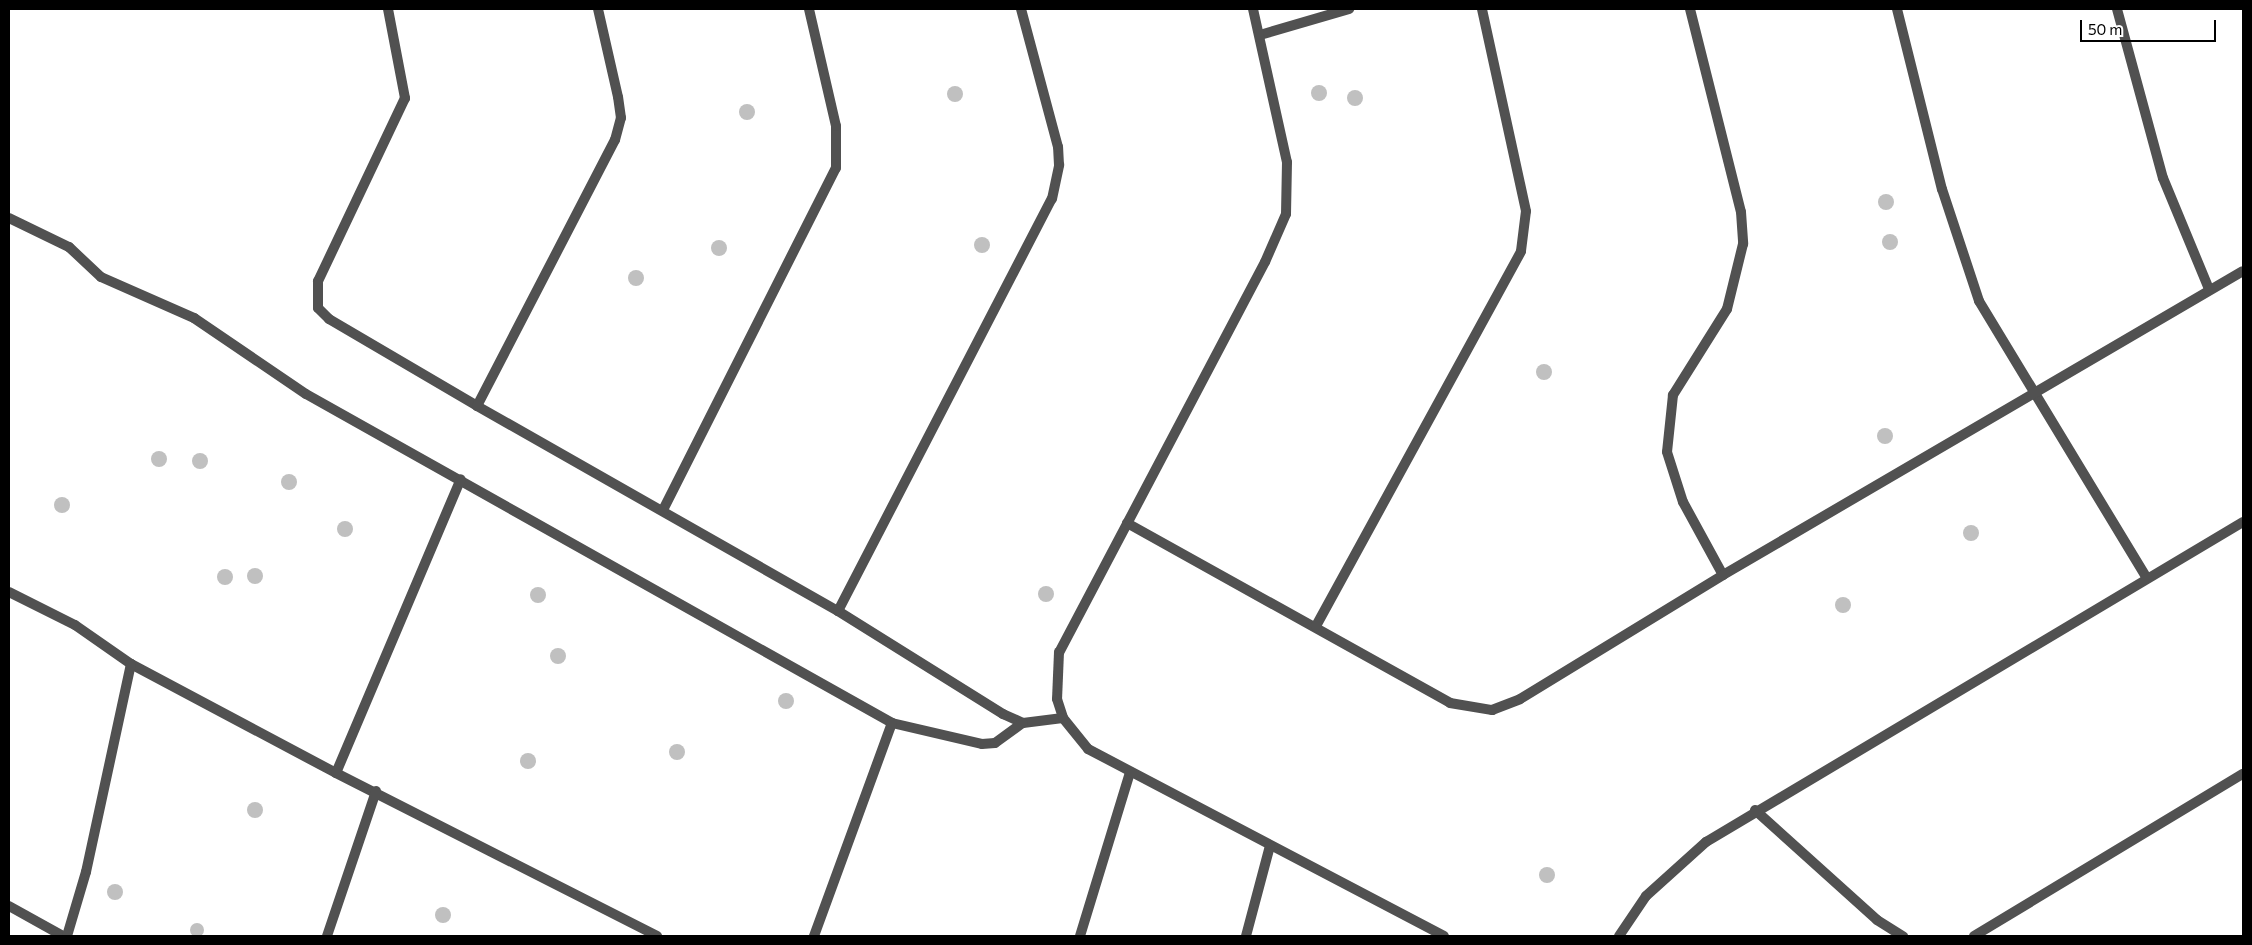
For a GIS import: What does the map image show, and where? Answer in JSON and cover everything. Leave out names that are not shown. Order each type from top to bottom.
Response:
[{"type":"street","points":[[388,9],[405,98],[400,116],[318,281],[318,308],[477,406],[838,611],[1023,723]]},
{"type":"street","points":[[477,406],[616,140],[618,97],[598,9]]},
{"type":"street","points":[[663,510],[836,168],[836,126],[809,9]]},
{"type":"street","points":[[838,611],[1052,199],[1059,165],[1058,148],[1021,9]]},
{"type":"street","points":[[1253,9],[1287,162],[1286,214],[1265,262],[1059,652],[1057,699],[1063,718],[1088,749],[1444,936]]},
{"type":"street","points":[[1260,35],[1349,9]]},
{"type":"street","points":[[1316,626],[1523,242],[1522,188],[1482,9]]},
{"type":"street","points":[[1690,9],[1741,212],[1744,244],[1727,309],[1673,394],[1667,452],[1683,502],[1723,575]]},
{"type":"street","points":[[1898,9],[1959,251],[1979,301],[2032,394],[2147,578]]},
{"type":"street","points":[[2117,9],[2163,178],[2209,289]]},
{"type":"street","points":[[9,218],[69,248],[101,277],[194,318],[306,394],[461,479],[892,723],[982,744],[994,743],[1023,723],[1063,718]]},
{"type":"street","points":[[1127,523],[1316,626],[1450,703],[1492,710],[1520,700],[1723,575],[2209,289],[2243,271]]},
{"type":"street","points":[[336,774],[461,479]]},
{"type":"street","points":[[1618,936],[1646,896],[1671,870],[1755,810],[2243,522]]},
{"type":"street","points":[[9,592],[75,626],[131,664],[336,774],[376,791],[657,936]]},
{"type":"street","points":[[67,936],[86,872],[131,664]]},
{"type":"street","points":[[814,936],[892,723]]},
{"type":"street","points":[[1080,936],[1130,772]]},
{"type":"street","points":[[1974,936],[2243,774]]},
{"type":"street","points":[[327,936],[376,791]]},
{"type":"street","points":[[1755,810],[1877,920],[1903,936]]},
{"type":"street","points":[[1246,936],[1270,846]]},
{"type":"street","points":[[9,906],[63,936]]},
{"type":"building","points":[[1319,85],[1327,93],[1319,101],[1311,93]]},
{"type":"building","points":[[955,86],[963,94],[955,102],[947,94]]},
{"type":"building","points":[[1355,90],[1363,98],[1355,106],[1347,98]]},
{"type":"building","points":[[747,104],[755,112],[747,120],[739,112]]},
{"type":"building","points":[[1886,194],[1894,202],[1886,210],[1878,202]]},
{"type":"building","points":[[1890,234],[1898,242],[1890,250],[1882,242]]},
{"type":"building","points":[[982,237],[990,245],[982,253],[974,245]]},
{"type":"building","points":[[719,240],[727,248],[719,256],[711,248]]},
{"type":"building","points":[[636,270],[644,278],[636,286],[628,278]]},
{"type":"building","points":[[1544,364],[1552,372],[1544,380],[1536,372]]},
{"type":"building","points":[[1885,428],[1893,436],[1885,444],[1877,436]]},
{"type":"building","points":[[159,451],[167,459],[159,467],[151,459]]},
{"type":"building","points":[[200,453],[208,461],[200,469],[192,461]]},
{"type":"building","points":[[289,474],[297,482],[289,490],[281,482]]},
{"type":"building","points":[[62,497],[70,505],[62,513],[54,505]]},
{"type":"building","points":[[345,521],[353,529],[345,537],[337,529]]},
{"type":"building","points":[[1971,525],[1979,533],[1971,541],[1963,533]]},
{"type":"building","points":[[255,568],[263,576],[255,584],[247,576]]},
{"type":"building","points":[[225,569],[233,577],[225,585],[217,577]]},
{"type":"building","points":[[1046,586],[1054,594],[1046,602],[1038,594]]},
{"type":"building","points":[[538,587],[546,595],[538,603],[530,595]]},
{"type":"building","points":[[1843,597],[1851,605],[1843,613],[1835,605]]},
{"type":"building","points":[[558,648],[566,656],[558,664],[550,656]]},
{"type":"building","points":[[786,693],[794,701],[786,709],[778,701]]},
{"type":"building","points":[[677,744],[685,752],[677,760],[669,752]]},
{"type":"building","points":[[528,753],[536,761],[528,769],[520,761]]},
{"type":"building","points":[[255,802],[263,810],[255,818],[247,810]]},
{"type":"building","points":[[1547,867],[1555,875],[1547,883],[1539,875]]},
{"type":"building","points":[[115,884],[123,892],[115,900],[107,892]]},
{"type":"building","points":[[443,907],[451,915],[443,923],[435,915]]},
{"type":"building","points":[[194,923],[200,923],[204,930],[200,937],[194,937],[190,933],[190,927]]}]
